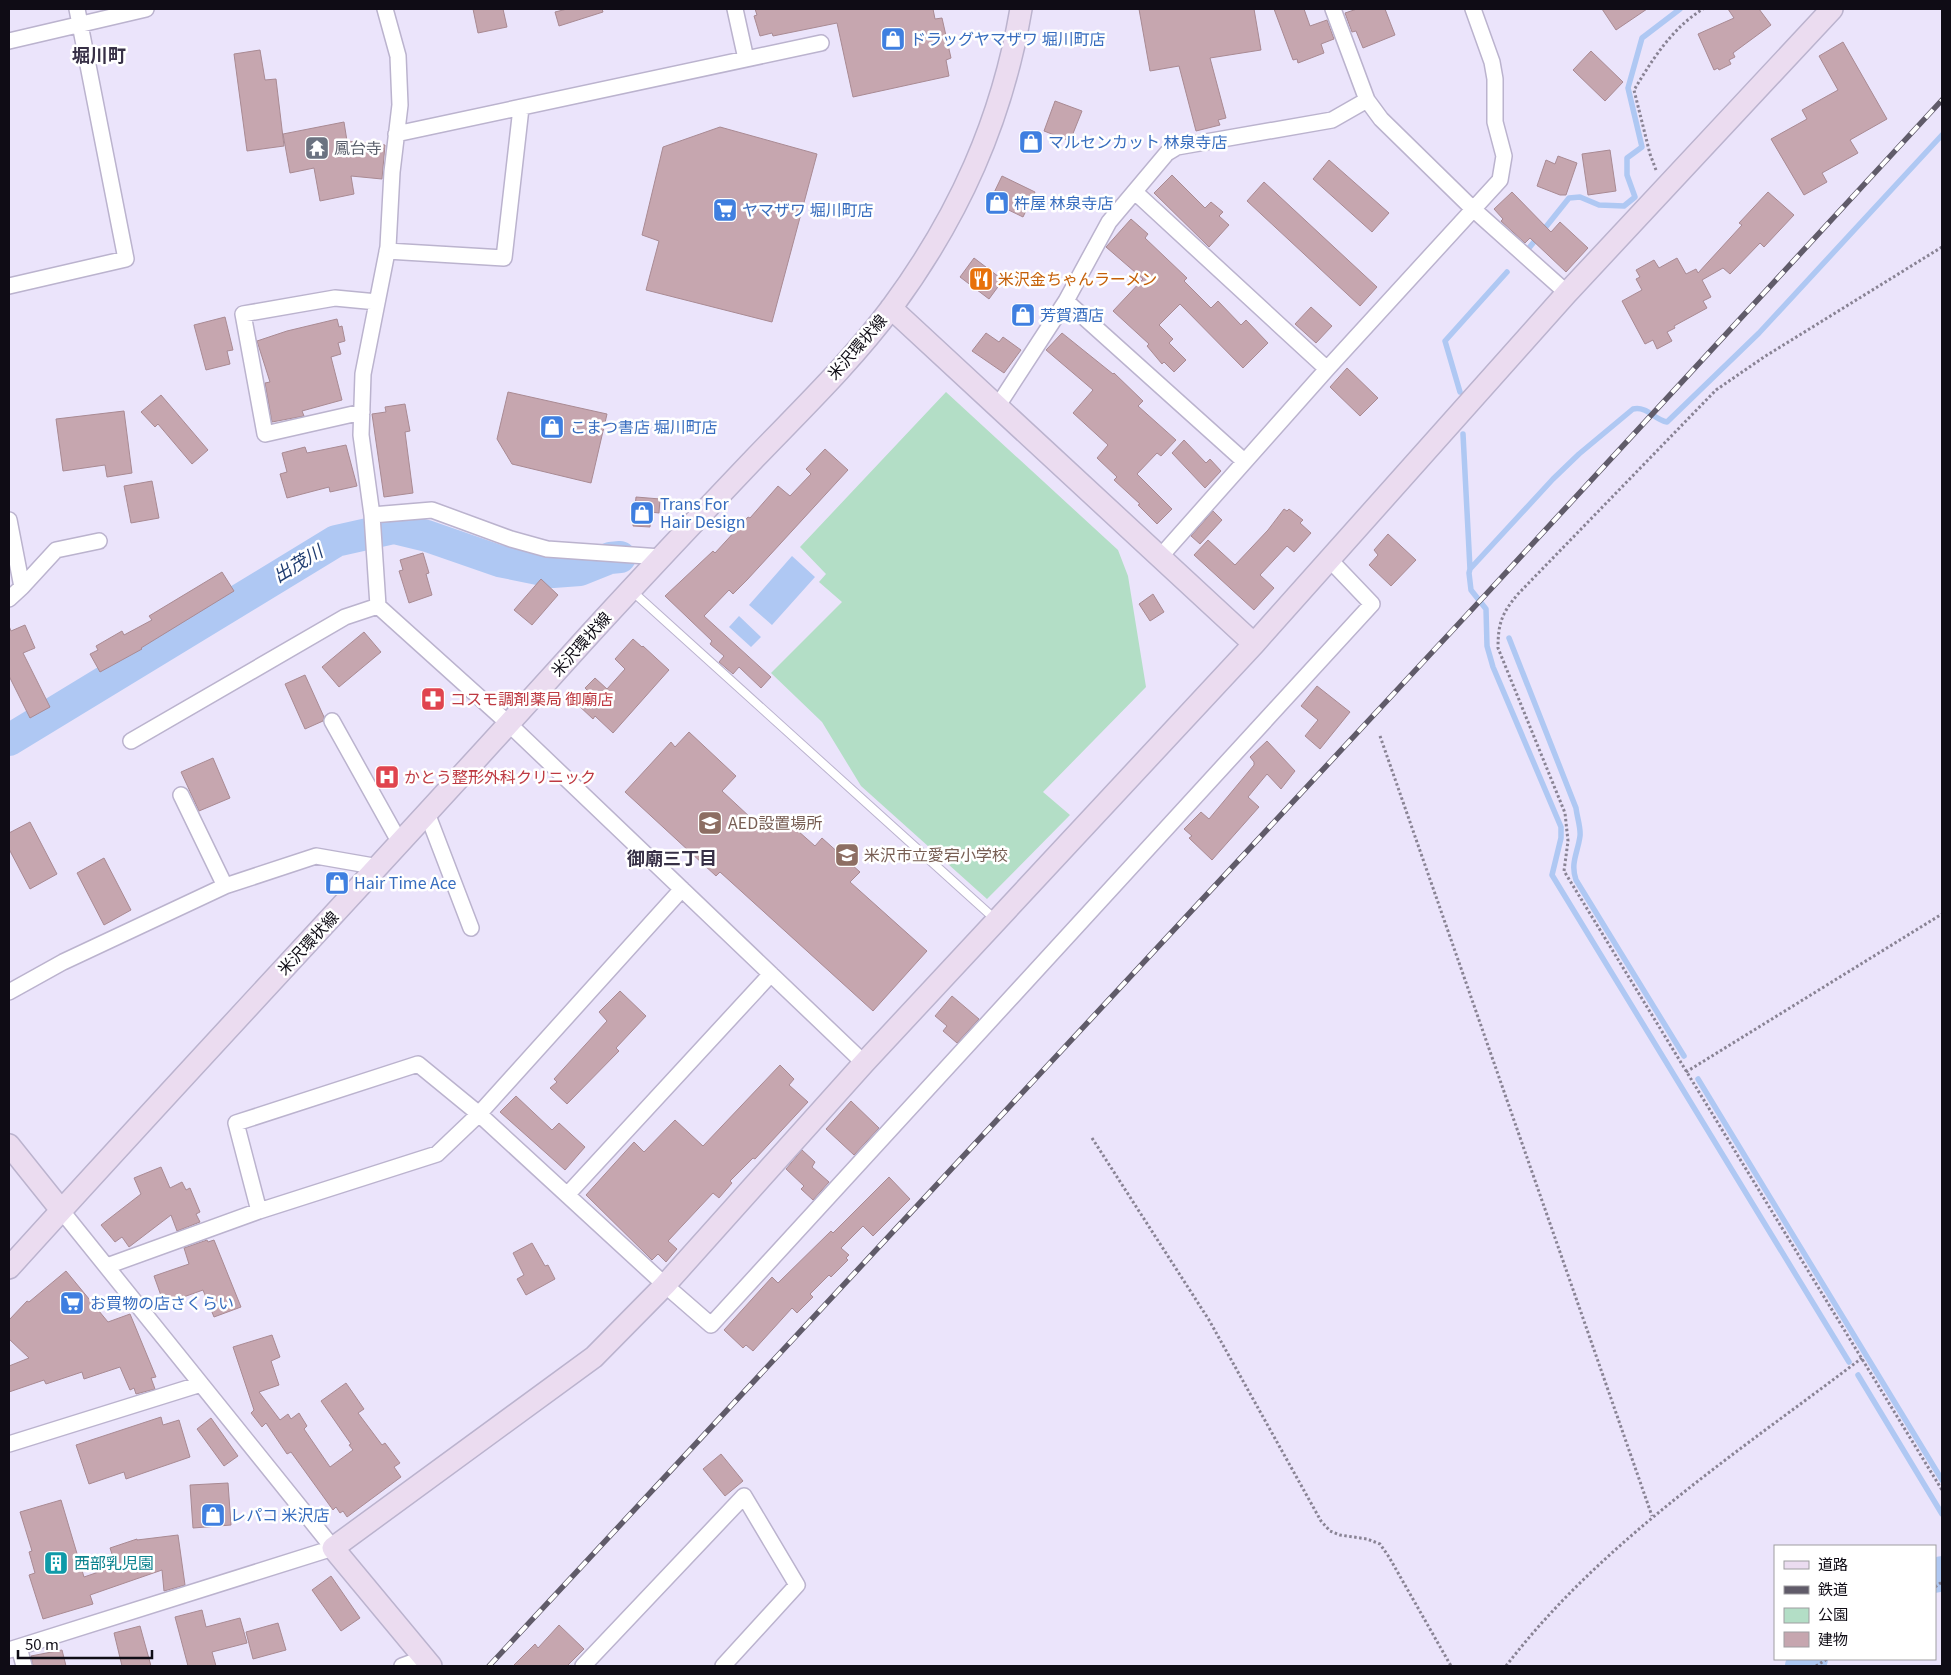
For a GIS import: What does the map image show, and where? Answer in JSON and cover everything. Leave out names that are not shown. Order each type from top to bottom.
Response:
[{"type":"street","points":[[9,286],[126,259],[77,9]]},
{"type":"street","points":[[9,42],[146,9]]},
{"type":"street","points":[[385,9],[398,56],[400,105],[392,172],[387,251],[363,374],[361,435],[372,515],[378,606],[509,724],[864,1063]]},
{"type":"street","points":[[736,9],[746,59]]},
{"type":"street","name":"米沢環状線","points":[[9,1268],[400,844],[661,556],[818,392],[891,308],[942,231],[975,166],[1003,90],[1021,9]]},
{"type":"street","points":[[1333,9],[1367,100],[1381,119],[1473,209],[1566,293]]},
{"type":"street","points":[[1160,558],[1244,461],[1500,180],[1504,156],[1495,122],[1495,79],[1492,62],[1474,9]]},
{"type":"street","points":[[24,1666],[14,1648],[333,1548],[594,1357],[665,1285],[864,1063],[1254,644],[1566,293],[1832,9]]},
{"type":"street","points":[[396,134],[821,43]]},
{"type":"street","points":[[997,407],[1066,301],[1103,232],[1166,153],[1177,146],[1332,120],[1367,100]]},
{"type":"street","points":[[387,251],[504,258],[521,108]]},
{"type":"street","points":[[1135,192],[1327,369]]},
{"type":"street","points":[[362,412],[265,434],[243,314],[335,298],[377,302]]},
{"type":"street","points":[[1066,301],[1244,461]]},
{"type":"street","points":[[891,308],[1254,644]]},
{"type":"street","points":[[372,515],[432,510],[511,540],[547,549],[661,556]]},
{"type":"street","points":[[9,520],[22,587]]},
{"type":"street","points":[[9,599],[56,550],[99,541]]},
{"type":"street","points":[[259,1211],[236,1123],[418,1064],[480,1114],[665,1285],[712,1325],[1372,604],[1330,558]]},
{"type":"street","points":[[131,741],[345,617],[378,606]]},
{"type":"street","points":[[332,721],[400,844]]},
{"type":"street","points":[[181,795],[225,886]]},
{"type":"street","points":[[427,813],[471,928]]},
{"type":"street","points":[[9,992],[63,962],[225,886],[316,856],[378,867]]},
{"type":"street","points":[[107,1266],[259,1211],[437,1154],[480,1114],[682,889]]},
{"type":"street","points":[[567,1195],[771,974]]},
{"type":"street","points":[[9,1145],[427,1662]]},
{"type":"street","points":[[9,1444],[201,1384]]},
{"type":"street","points":[[583,1666],[744,1496],[797,1585],[723,1666]]},
{"type":"street","points":[[402,1666],[427,1662]]},
{"type":"lane","points":[[630,590],[996,920]]},
{"type":"path","points":[[1663,189],[1650,154],[1634,90],[1657,53],[1694,14],[1703,9]]},
{"type":"path","points":[[1942,247],[1764,357],[1716,390],[1518,594],[1504,610],[1498,629],[1498,648],[1508,676],[1565,812],[1568,841],[1564,870],[1942,1490]]},
{"type":"path","points":[[1380,736],[1652,1516]]},
{"type":"path","points":[[1686,1072],[1942,914]]},
{"type":"path","points":[[1092,1138],[1209,1320],[1321,1522],[1330,1531],[1340,1535],[1367,1539],[1380,1544],[1450,1666]]},
{"type":"path","points":[[1506,1666],[1530,1634],[1554,1608],[1652,1516],[1862,1358]]},
{"type":"green space","points":[[946,392],[1118,550],[1128,576],[1146,687],[1043,792],[1070,815],[987,899],[861,786],[822,722],[771,673],[842,602],[819,582],[826,574],[800,547]]},
{"type":"water","points":[[792,556],[815,577],[772,625],[749,605]]},
{"type":"water","points":[[739,616],[761,637],[751,647],[729,627]]},
{"type":"building","points":[[473,9],[503,9],[507,27],[478,33]]},
{"type":"building","points":[[567,9],[602,9],[603,12],[559,26],[555,12]]},
{"type":"building","name":"ドラッグヤマザワ 堀川町店","points":[[755,9],[933,9],[935,19],[942,18],[951,58],[946,60],[949,76],[853,97],[837,23],[773,36],[772,33],[760,36],[754,16],[757,15]]},
{"type":"building","points":[[1139,9],[1254,9],[1261,50],[1210,58],[1226,118],[1218,120],[1220,125],[1196,131],[1179,66],[1150,71]]},
{"type":"building","points":[[1274,9],[1304,9],[1310,26],[1327,20],[1334,39],[1321,44],[1324,53],[1298,63],[1297,59],[1293,60]]},
{"type":"building","points":[[1357,9],[1385,9],[1395,35],[1363,48],[1356,31],[1352,32],[1345,13]]},
{"type":"building","points":[[1602,9],[1647,9],[1616,30]]},
{"type":"building","points":[[1728,9],[1759,9],[1771,25],[1733,53],[1735,57],[1729,60],[1731,64],[1719,70],[1718,68],[1714,70],[1698,34],[1734,18]]},
{"type":"building","points":[[1843,42],[1887,119],[1850,140],[1858,153],[1822,173],[1827,182],[1804,195],[1771,139],[1807,119],[1802,110],[1838,90],[1819,56]]},
{"type":"building","points":[[260,50],[265,80],[276,79],[284,146],[247,151],[234,54]]},
{"type":"building","points":[[1591,51],[1623,82],[1605,101],[1573,70]]},
{"type":"building","points":[[1055,101],[1082,111],[1070,141],[1044,131]]},
{"type":"building","name":"鳳台寺","points":[[344,122],[347,141],[385,145],[382,179],[351,176],[354,194],[320,201],[314,168],[290,173],[283,134]]},
{"type":"building","name":"ヤマザワ 堀川町店","points":[[720,127],[817,154],[772,322],[646,290],[659,241],[642,235],[663,147]]},
{"type":"building","points":[[1610,150],[1616,191],[1588,195],[1582,154]]},
{"type":"building","points":[[1558,156],[1577,163],[1566,195],[1560,195],[1537,186],[1546,160],[1555,164]]},
{"type":"building","points":[[1329,160],[1389,213],[1372,232],[1313,179]]},
{"type":"building","points":[[1172,175],[1205,208],[1211,202],[1223,212],[1219,216],[1229,225],[1209,247],[1154,193]]},
{"type":"building","points":[[1002,176],[1035,192],[1023,217],[990,201]]},
{"type":"building","points":[[1264,182],[1377,287],[1360,306],[1247,201]]},
{"type":"building","points":[[1512,192],[1551,232],[1560,222],[1588,248],[1566,272],[1530,238],[1525,243],[1501,221],[1503,219],[1494,209]]},
{"type":"building","points":[[1768,192],[1794,215],[1764,247],[1760,243],[1730,274],[1723,268],[1702,280],[1711,297],[1703,301],[1707,308],[1674,326],[1675,328],[1667,332],[1672,341],[1657,349],[1653,340],[1645,344],[1622,301],[1642,290],[1636,279],[1640,277],[1636,270],[1654,260],[1659,268],[1677,258],[1686,274],[1696,269],[1698,273],[1742,225],[1739,223]]},
{"type":"building","points":[[1131,219],[1148,234],[1145,238],[1187,278],[1184,281],[1211,308],[1218,301],[1241,325],[1246,320],[1268,343],[1243,368],[1180,304],[1159,325],[1173,339],[1169,343],[1186,360],[1174,372],[1164,362],[1162,364],[1147,346],[1149,344],[1113,311],[1143,279],[1106,247]]},
{"type":"building","name":"米沢金ちゃんラーメン","points":[[974,258],[1003,280],[989,299],[960,277]]},
{"type":"building","points":[[1311,307],[1332,326],[1316,343],[1295,324]]},
{"type":"building","points":[[225,317],[233,350],[227,351],[230,364],[206,370],[194,325]]},
{"type":"building","points":[[337,319],[339,327],[342,326],[345,341],[338,343],[341,354],[331,357],[342,400],[302,411],[304,416],[272,422],[265,383],[270,382],[257,341],[287,331]]},
{"type":"building","points":[[986,333],[999,342],[1003,337],[1021,350],[1004,373],[972,351]]},
{"type":"building","points":[[1062,333],[1114,373],[1143,401],[1138,406],[1176,440],[1161,456],[1157,453],[1137,474],[1172,509],[1157,524],[1138,505],[1140,504],[1114,480],[1117,477],[1097,458],[1108,445],[1073,413],[1093,390],[1046,350]]},
{"type":"building","points":[[1347,368],[1378,398],[1360,416],[1330,387]]},
{"type":"building","name":"こまつ書店 堀川町店","points":[[508,392],[607,414],[591,483],[512,464],[497,439]]},
{"type":"building","points":[[161,395],[208,450],[192,464],[158,424],[155,427],[141,412]]},
{"type":"building","points":[[405,404],[410,431],[405,432],[413,493],[384,497],[372,414],[386,412],[385,407]]},
{"type":"building","points":[[124,411],[132,473],[107,477],[105,465],[63,471],[56,419]]},
{"type":"building","points":[[1184,440],[1206,463],[1210,459],[1221,471],[1205,488],[1172,453]]},
{"type":"building","points":[[346,445],[357,486],[330,492],[329,487],[287,498],[280,474],[287,472],[282,453],[305,447],[307,453]]},
{"type":"building","points":[[825,449],[848,470],[747,580],[733,594],[729,590],[704,616],[771,677],[761,688],[739,667],[733,674],[719,662],[724,656],[710,644],[712,641],[665,596],[713,551],[715,553],[748,517],[750,518],[778,486],[790,496],[811,474],[806,469]]},
{"type":"building","points":[[152,481],[159,518],[131,523],[124,486]]},
{"type":"building","points":[[636,497],[660,499],[659,513],[651,512],[650,527],[633,526]]},
{"type":"building","points":[[1284,509],[1287,511],[1289,509],[1303,520],[1300,523],[1311,533],[1294,552],[1287,546],[1260,575],[1274,588],[1254,610],[1194,555],[1208,540],[1235,565],[1268,530]]},
{"type":"building","points":[[1213,511],[1222,520],[1200,544],[1191,536]]},
{"type":"building","points":[[1388,534],[1416,560],[1391,586],[1369,565],[1378,555],[1374,550]]},
{"type":"building","points":[[423,553],[429,573],[426,574],[432,595],[409,603],[399,571],[403,570],[400,560]]},
{"type":"building","points":[[222,572],[234,591],[142,649],[100,672],[90,654],[98,650],[96,646],[122,631],[124,635],[152,620],[149,616]]},
{"type":"building","points":[[541,579],[558,595],[532,625],[514,610]]},
{"type":"building","points":[[1153,594],[1164,612],[1150,621],[1139,604]]},
{"type":"building","points":[[25,625],[35,648],[23,653],[50,707],[30,718],[9,676],[9,626],[11,631]]},
{"type":"building","points":[[364,632],[381,652],[339,687],[322,667]]},
{"type":"building","points":[[633,639],[669,670],[613,733],[595,716],[593,719],[577,704],[588,691],[585,688],[595,678],[607,689],[625,669],[615,659]]},
{"type":"building","points":[[305,675],[324,717],[323,721],[305,729],[285,684]]},
{"type":"building","points":[[1317,686],[1350,712],[1320,749],[1305,736],[1318,720],[1301,706]]},
{"type":"building","points":[[689,732],[736,776],[722,791],[766,832],[780,815],[815,846],[822,838],[860,872],[850,882],[927,951],[873,1011],[720,872],[716,876],[625,792],[671,742],[675,747]]},
{"type":"building","points":[[1267,741],[1295,771],[1281,789],[1267,774],[1248,797],[1259,807],[1212,860],[1189,838],[1192,836],[1184,829],[1201,812],[1209,819],[1254,765],[1250,757]]},
{"type":"building","points":[[213,758],[230,798],[199,811],[181,772]]},
{"type":"building","points":[[30,822],[57,874],[30,889],[9,849],[9,833]]},
{"type":"building","points":[[104,858],[131,910],[104,925],[77,873]]},
{"type":"building","points":[[620,991],[646,1016],[616,1048],[619,1051],[567,1104],[550,1088],[557,1082],[554,1079],[607,1021],[599,1012]]},
{"type":"building","points":[[952,996],[979,1019],[957,1043],[943,1031],[947,1026],[935,1016]]},
{"type":"building","points":[[780,1065],[794,1079],[789,1085],[808,1102],[755,1159],[753,1158],[730,1181],[732,1183],[719,1198],[713,1193],[668,1241],[677,1249],[666,1262],[658,1254],[652,1260],[586,1195],[634,1142],[644,1152],[675,1120],[703,1146]]},
{"type":"building","points":[[516,1096],[552,1130],[559,1123],[585,1147],[565,1170],[500,1112]]},
{"type":"building","points":[[851,1101],[879,1128],[854,1155],[826,1129]]},
{"type":"building","points":[[802,1150],[815,1162],[812,1167],[829,1182],[813,1200],[801,1189],[804,1186],[786,1169]]},
{"type":"building","points":[[161,1167],[170,1188],[182,1182],[186,1190],[190,1188],[200,1212],[196,1214],[200,1222],[177,1231],[171,1215],[129,1247],[122,1237],[115,1242],[101,1225],[141,1194],[134,1178]]},
{"type":"building","points":[[889,1177],[910,1199],[873,1236],[863,1226],[841,1248],[849,1255],[846,1258],[848,1260],[810,1294],[813,1297],[797,1313],[792,1308],[753,1351],[746,1345],[743,1348],[724,1330],[772,1277],[778,1283],[831,1231],[833,1233]]},
{"type":"building","points":[[207,1240],[208,1242],[214,1240],[241,1307],[214,1317],[203,1290],[164,1304],[154,1276],[189,1264],[184,1248]]},
{"type":"building","points":[[532,1243],[545,1266],[548,1265],[555,1279],[526,1295],[517,1279],[524,1275],[513,1253]]},
{"type":"building","points":[[66,1271],[108,1322],[130,1314],[156,1377],[151,1378],[155,1389],[136,1394],[134,1388],[130,1390],[120,1367],[84,1379],[82,1372],[46,1384],[44,1380],[9,1392],[9,1366],[29,1358],[9,1339],[9,1320],[27,1301],[29,1302]]},
{"type":"building","points":[[272,1335],[280,1357],[271,1361],[279,1385],[259,1392],[280,1420],[288,1414],[291,1419],[299,1413],[307,1426],[304,1429],[330,1467],[353,1450],[349,1445],[351,1444],[321,1401],[346,1383],[364,1409],[358,1413],[382,1445],[385,1443],[400,1463],[394,1467],[401,1477],[347,1517],[343,1511],[340,1513],[336,1507],[333,1510],[291,1452],[287,1454],[266,1423],[262,1427],[251,1413],[254,1410],[233,1347]]},
{"type":"building","points":[[161,1417],[163,1425],[179,1420],[190,1457],[126,1479],[124,1472],[89,1484],[76,1445]]},
{"type":"building","points":[[211,1418],[238,1456],[224,1466],[197,1429]]},
{"type":"building","points":[[721,1454],[743,1481],[725,1496],[703,1469]]},
{"type":"building","points":[[228,1483],[231,1525],[193,1528],[190,1485]]},
{"type":"building","name":"西部乳児園","points":[[61,1500],[84,1577],[116,1566],[110,1548],[137,1539],[178,1535],[185,1585],[164,1591],[162,1570],[90,1595],[93,1604],[43,1619],[29,1575],[35,1573],[29,1552],[32,1551],[20,1512]]},
{"type":"building","points":[[331,1576],[360,1618],[341,1631],[312,1590]]},
{"type":"building","points":[[202,1610],[206,1627],[240,1618],[247,1643],[212,1652],[216,1666],[188,1666],[175,1617]]},
{"type":"building","points":[[278,1623],[286,1650],[253,1659],[246,1632]]},
{"type":"building","points":[[559,1625],[584,1649],[567,1666],[513,1666],[535,1644],[538,1648]]},
{"type":"building","points":[[140,1626],[151,1666],[122,1666],[114,1633]]},
{"type":"building","points":[[62,1650],[66,1666],[33,1666],[31,1656]]},
{"type":"waterway","points":[[1529,248],[1569,198],[1580,197],[1599,205],[1624,206],[1635,197],[1627,175],[1627,158],[1642,147],[1628,88],[1642,38],[1680,9]]},
{"type":"waterway","points":[[1470,569],[1553,479],[1579,454],[1633,409],[1643,409],[1658,419],[1667,422],[1759,333],[1942,135]]},
{"type":"waterway","points":[[1460,392],[1445,341],[1507,272]]},
{"type":"waterway","points":[[1463,434],[1471,590],[1486,609],[1487,646],[1493,667],[1561,827],[1561,838],[1552,875],[1849,1362]]},
{"type":"waterway","name":"出茂川","points":[[9,740],[336,541],[394,528],[427,536],[499,561],[553,572],[580,570],[610,558],[620,557]]},
{"type":"waterway","points":[[1509,638],[1576,808],[1580,833],[1574,863],[1576,880],[1684,1056]]},
{"type":"waterway","points":[[1698,1079],[1942,1480]]},
{"type":"waterway","points":[[1858,1375],[1942,1514]]},
{"type":"waterway","points":[[1936,1576],[1942,1572]]},
{"type":"waterway","points":[[1801,1666],[1810,1660]]},
{"type":"railway","points":[[489,1666],[1477,604],[1942,100]]},
{"type":"place","name":"ドラッグヤマザワ 堀川町店","points":[[893,39]]},
{"type":"place","name":"マルセンカット 林泉寺店","points":[[1031,142]]},
{"type":"place","name":"鳳台寺","points":[[317,148]]},
{"type":"place","name":"杵屋 林泉寺店","points":[[997,203]]},
{"type":"place","name":"ヤマザワ 堀川町店","points":[[725,210]]},
{"type":"place","name":"米沢金ちゃんラーメン","points":[[981,279]]},
{"type":"place","name":"芳賀酒店","points":[[1023,315]]},
{"type":"place","name":"こまつ書店 堀川町店","points":[[552,427]]},
{"type":"place","name":"Trans For Hair Design","points":[[642,513]]},
{"type":"place","name":"コスモ調剤薬局 御廟店","points":[[433,699]]},
{"type":"place","name":"かとう整形外科クリニック","points":[[387,777]]},
{"type":"place","name":"AED設置場所","points":[[710,823]]},
{"type":"place","name":"米沢市立愛宕小学校","points":[[847,855]]},
{"type":"place","name":"Hair Time Ace","points":[[337,883]]},
{"type":"place","name":"お買物の店さくらい","points":[[72,1303]]},
{"type":"place","name":"レパコ 米沢店","points":[[213,1515]]},
{"type":"place","name":"西部乳児園","points":[[56,1563]]},
{"type":"district","name":"堀川町","points":[[99,56]]},
{"type":"district","name":"御廟三丁目","points":[[672,859]]}]
